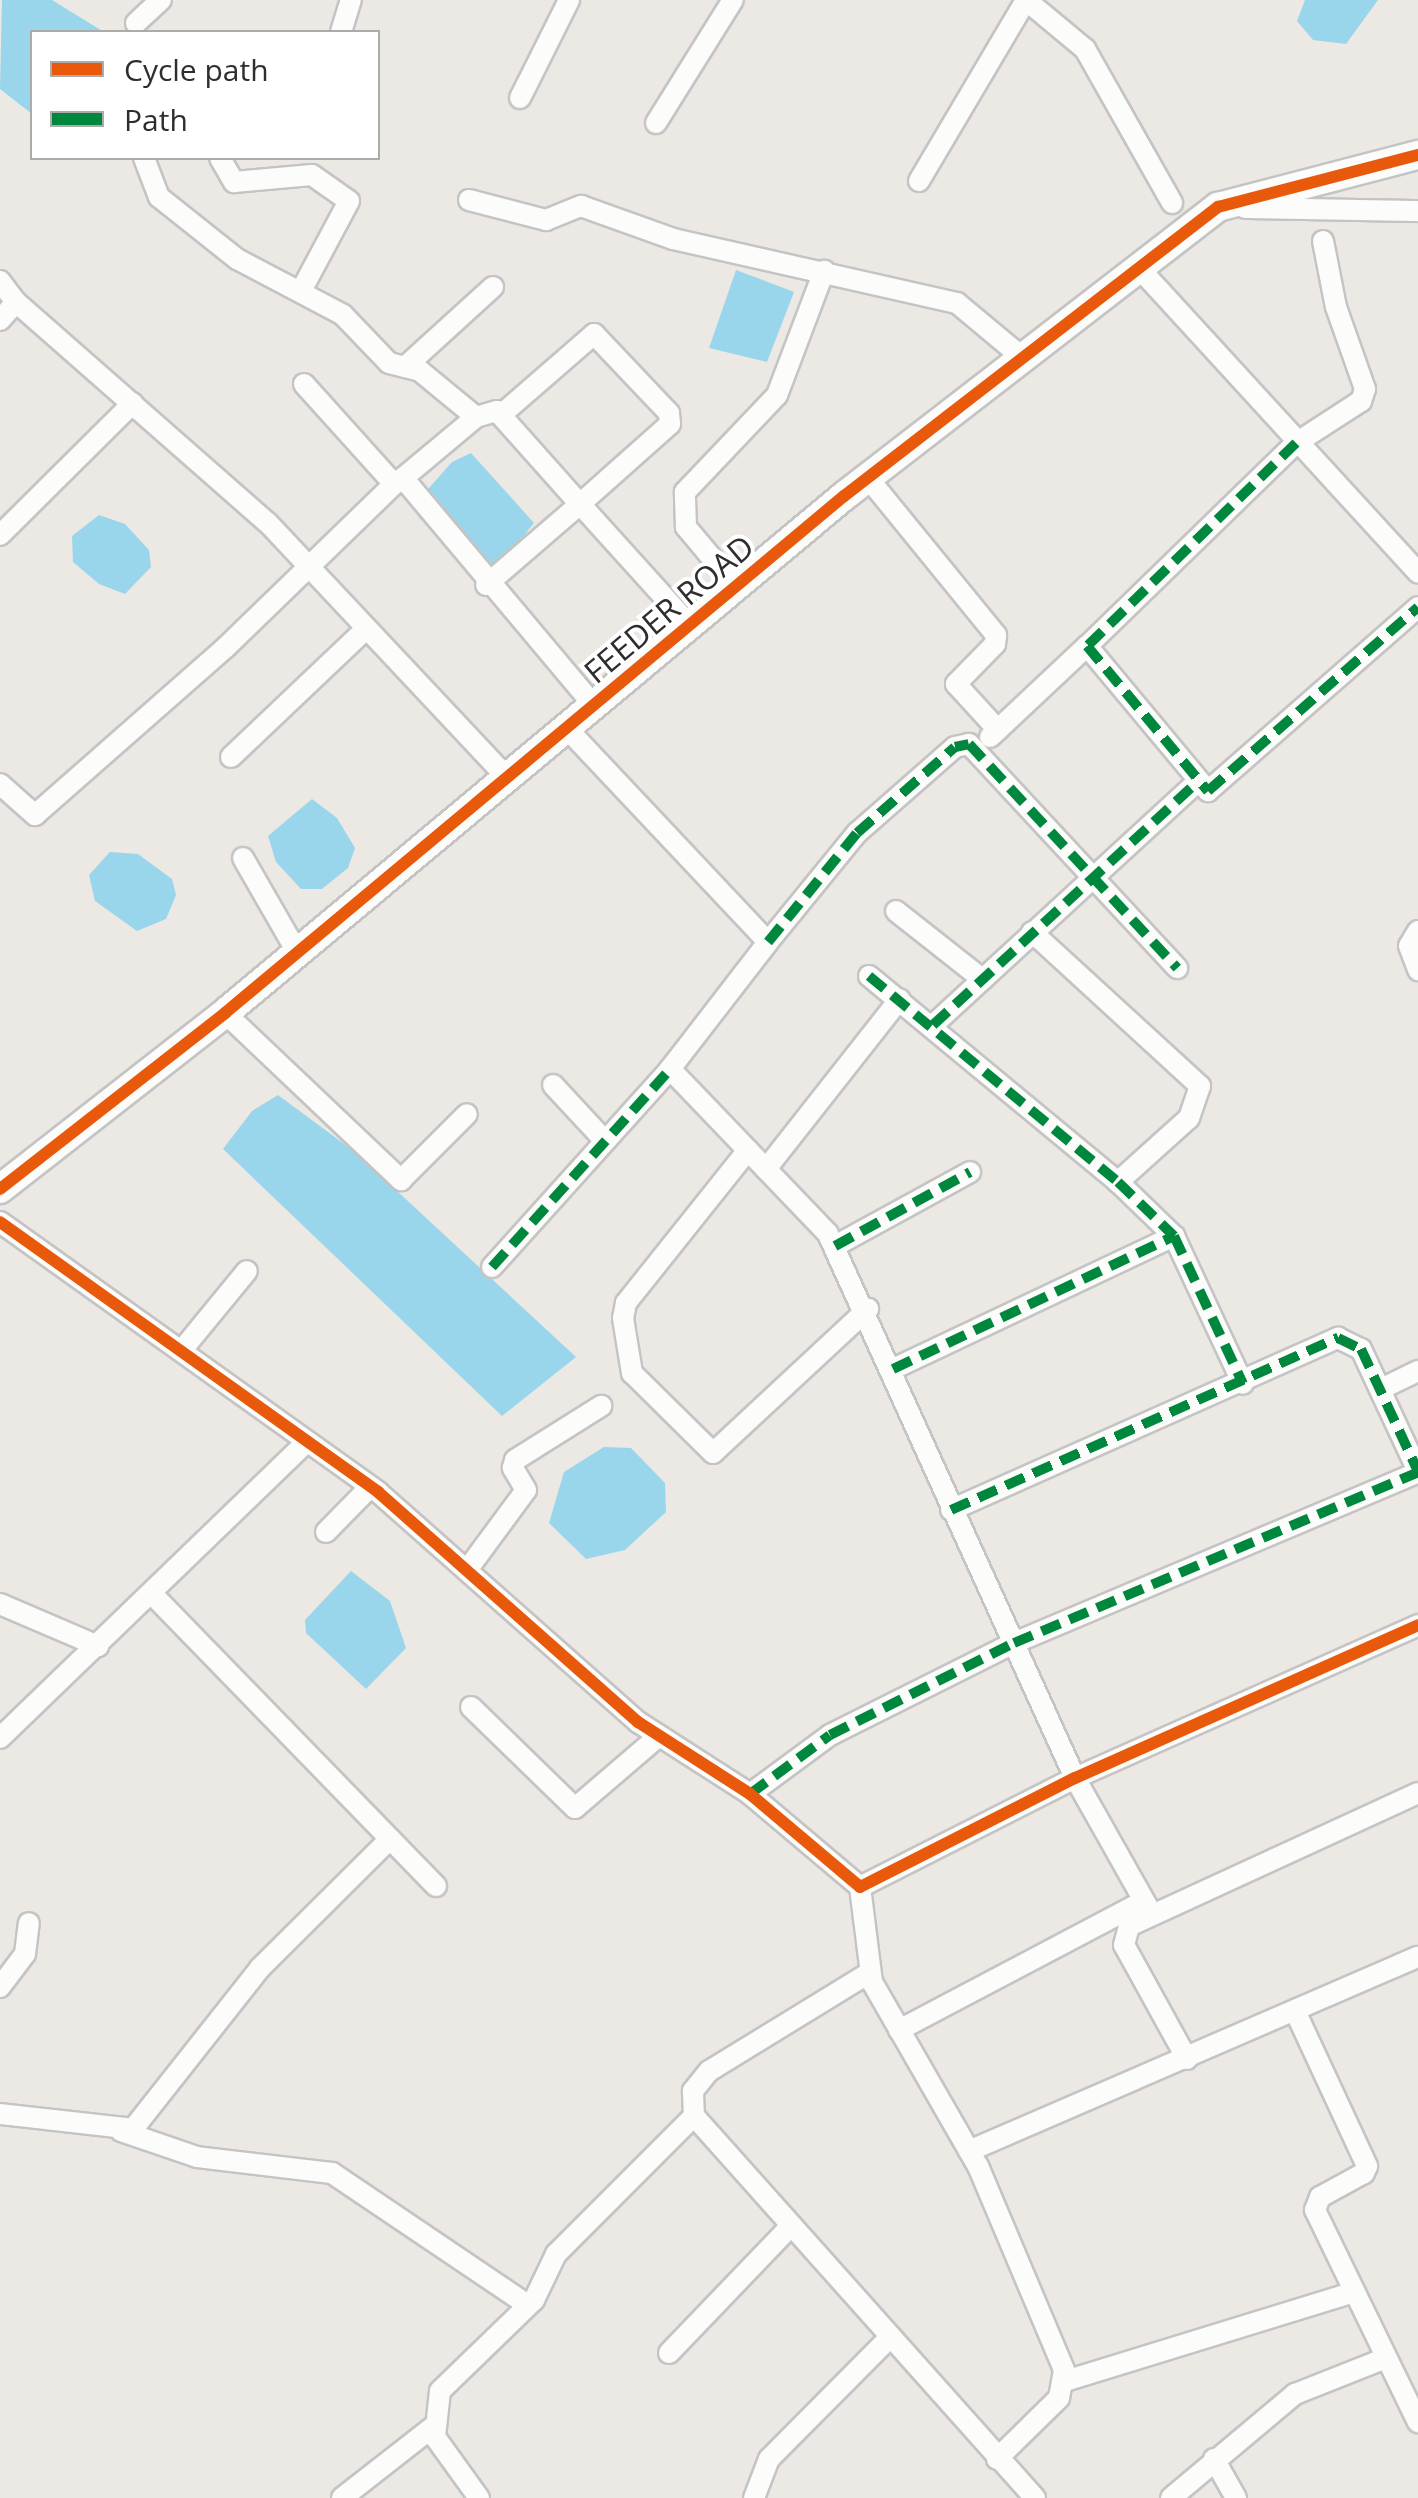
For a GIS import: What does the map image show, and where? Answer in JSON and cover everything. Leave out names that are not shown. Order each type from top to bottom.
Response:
[{"type":"street","points":[[136,22],[160,0]]},
{"type":"street","points":[[342,30],[351,0]]},
{"type":"street","points":[[520,98],[569,0]]},
{"type":"street","points":[[656,123],[733,0]]},
{"type":"street","points":[[920,181],[1026,0],[1085,49],[1172,203]]},
{"type":"street","name":"FEEDER ROAD","points":[[0,1189],[225,1013],[868,478],[1218,207],[1418,155]]},
{"type":"street","points":[[145,160],[159,197],[237,259],[342,315],[388,363],[420,371],[476,417]]},
{"type":"street","points":[[221,160],[234,182],[312,175],[349,201],[349,211],[301,291]]},
{"type":"street","points":[[470,200],[546,220],[581,206],[673,239],[957,303],[1023,358]]},
{"type":"street","points":[[1218,207],[1418,211]]},
{"type":"street","points":[[978,749],[1296,443],[1346,415],[1364,396],[1323,241]]},
{"type":"street","points":[[1139,268],[1418,572]]},
{"type":"street","points":[[737,588],[686,527],[685,492],[778,395],[824,271]]},
{"type":"street","points":[[0,281],[16,302],[133,403],[308,565],[508,779]]},
{"type":"street","points":[[405,367],[494,286]]},
{"type":"street","points":[[0,320],[16,302]]},
{"type":"street","points":[[0,784],[35,815],[398,481],[476,417],[502,414],[594,334],[669,413],[670,424],[486,584]]},
{"type":"street","points":[[304,384],[398,481],[595,708]]},
{"type":"street","points":[[0,536],[133,403]]},
{"type":"street","points":[[502,414],[691,627]]},
{"type":"street","points":[[868,478],[996,635],[995,644],[956,684],[998,730]]},
{"type":"street","points":[[1087,646],[1196,783],[1214,789],[1418,606]]},
{"type":"street","points":[[231,757],[367,628]]},
{"type":"street","points":[[568,730],[768,942]]},
{"type":"street","points":[[492,1267],[670,1068],[768,942],[880,810],[955,747],[978,749],[1090,878],[1177,968]]},
{"type":"street","points":[[933,1024],[1196,783]]},
{"type":"street","points":[[243,858],[297,952]]},
{"type":"street","points":[[896,911],[982,979]]},
{"type":"street","points":[[1418,931],[1409,946],[1418,970]]},
{"type":"street","points":[[1032,932],[1200,1086],[1189,1118],[1118,1182]]},
{"type":"street","points":[[869,976],[933,1024],[1118,1182],[1174,1236],[1243,1384]]},
{"type":"street","points":[[766,1170],[900,1000]]},
{"type":"street","points":[[225,1013],[401,1180],[467,1114]]},
{"type":"street","points":[[670,1068],[835,1246],[868,1309],[951,1510],[1075,1778],[1147,1907]]},
{"type":"street","points":[[553,1085],[605,1140]]},
{"type":"street","points":[[748,1150],[626,1302],[622,1318],[632,1373],[712,1453],[868,1309]]},
{"type":"street","points":[[835,1246],[970,1172]]},
{"type":"street","points":[[0,1222],[370,1487],[467,1570],[544,1644],[659,1736],[750,1794],[860,1886],[869,1973],[970,2151],[1026,2272],[1066,2380]]},
{"type":"street","points":[[893,1369],[1174,1236]]},
{"type":"street","points":[[182,1350],[247,1271]]},
{"type":"street","points":[[750,1794],[830,1735],[1014,1643],[1418,1472],[1362,1348],[1338,1338],[1243,1384],[951,1510]]},
{"type":"street","points":[[1383,1388],[1418,1370]]},
{"type":"street","points":[[467,1570],[526,1490],[513,1468],[515,1460],[601,1406]]},
{"type":"street","points":[[0,1738],[306,1442]]},
{"type":"street","points":[[326,1532],[370,1487]]},
{"type":"street","points":[[152,1595],[436,1886]]},
{"type":"street","points":[[0,1604],[98,1646]]},
{"type":"street","points":[[860,1886],[1075,1778],[1418,1625]]},
{"type":"street","points":[[471,1707],[575,1808],[659,1736]]},
{"type":"street","points":[[899,2030],[1147,1907],[1418,1794]]},
{"type":"street","points":[[121,2131],[139,2123],[260,1968],[390,1839]]},
{"type":"street","points":[[1147,1907],[1129,1926],[1124,1945],[1188,2059]]},
{"type":"street","points":[[0,1987],[25,1954],[30,1923]]},
{"type":"street","points":[[970,2151],[1416,1962]]},
{"type":"street","points":[[869,1973],[709,2071],[693,2091],[694,2116],[888,2339],[1035,2498]]},
{"type":"street","points":[[1296,2014],[1367,2166],[1315,2204],[1418,2422]]},
{"type":"street","points":[[0,2114],[121,2131],[197,2157],[332,2173],[528,2305]]},
{"type":"street","points":[[342,2498],[432,2427],[446,2382],[528,2305],[556,2254],[694,2116]]},
{"type":"street","points":[[669,2353],[789,2228]]},
{"type":"street","points":[[997,2460],[1050,2408],[1066,2380],[1355,2292]]},
{"type":"street","points":[[754,2498],[768,2459],[888,2339]]},
{"type":"street","points":[[1171,2498],[1214,2459],[1309,2386],[1386,2358]]},
{"type":"street","points":[[432,2427],[439,2446],[479,2498]]},
{"type":"street","points":[[1214,2459],[1236,2498]]},
{"type":"water","points":[[2,0],[52,0],[101,30],[30,30],[30,112],[0,89]]},
{"type":"water","points":[[1305,0],[1378,0],[1346,44],[1313,40],[1297,21]]},
{"type":"water","points":[[736,270],[794,292],[767,362],[709,348]]},
{"type":"water","points":[[471,453],[534,523],[510,553],[482,571],[419,518],[414,505],[452,462]]},
{"type":"water","points":[[99,515],[125,524],[149,550],[151,567],[125,594],[99,584],[73,562],[72,536]]},
{"type":"water","points":[[312,799],[337,818],[355,848],[348,868],[322,889],[301,889],[276,862],[268,836]]},
{"type":"water","points":[[110,852],[138,854],[172,879],[176,895],[166,919],[137,931],[95,901],[89,875]]},
{"type":"water","points":[[278,1095],[355,1152],[576,1357],[502,1416],[223,1149],[252,1111]]},
{"type":"water","points":[[604,1447],[631,1448],[665,1483],[666,1512],[625,1550],[586,1559],[549,1523],[564,1472]]},
{"type":"water","points":[[351,1571],[390,1601],[406,1648],[366,1689],[306,1633],[305,1620]]},
{"type":"marked path","points":[[1296,443],[1087,646],[1208,791],[1418,607]]},
{"type":"marked path","points":[[768,942],[857,833],[955,747],[969,744],[1177,968]]},
{"type":"marked path","points":[[933,1025],[1196,783]]},
{"type":"marked path","points":[[869,976],[1118,1182],[1174,1236],[1243,1384]]},
{"type":"marked path","points":[[492,1267],[670,1069]]},
{"type":"marked path","points":[[835,1246],[970,1172]]},
{"type":"marked path","points":[[893,1369],[1174,1236]]},
{"type":"marked path","points":[[951,1510],[1338,1338],[1361,1349],[1418,1471]]},
{"type":"marked path","points":[[750,1794],[830,1735],[1014,1643],[1418,1472]]},
{"type":"cycle path","points":[[0,1189],[225,1013],[844,496],[1218,207],[1418,155]]},
{"type":"cycle path","points":[[0,1222],[378,1492],[638,1722],[750,1794],[860,1887],[1075,1778],[1418,1625]]}]
